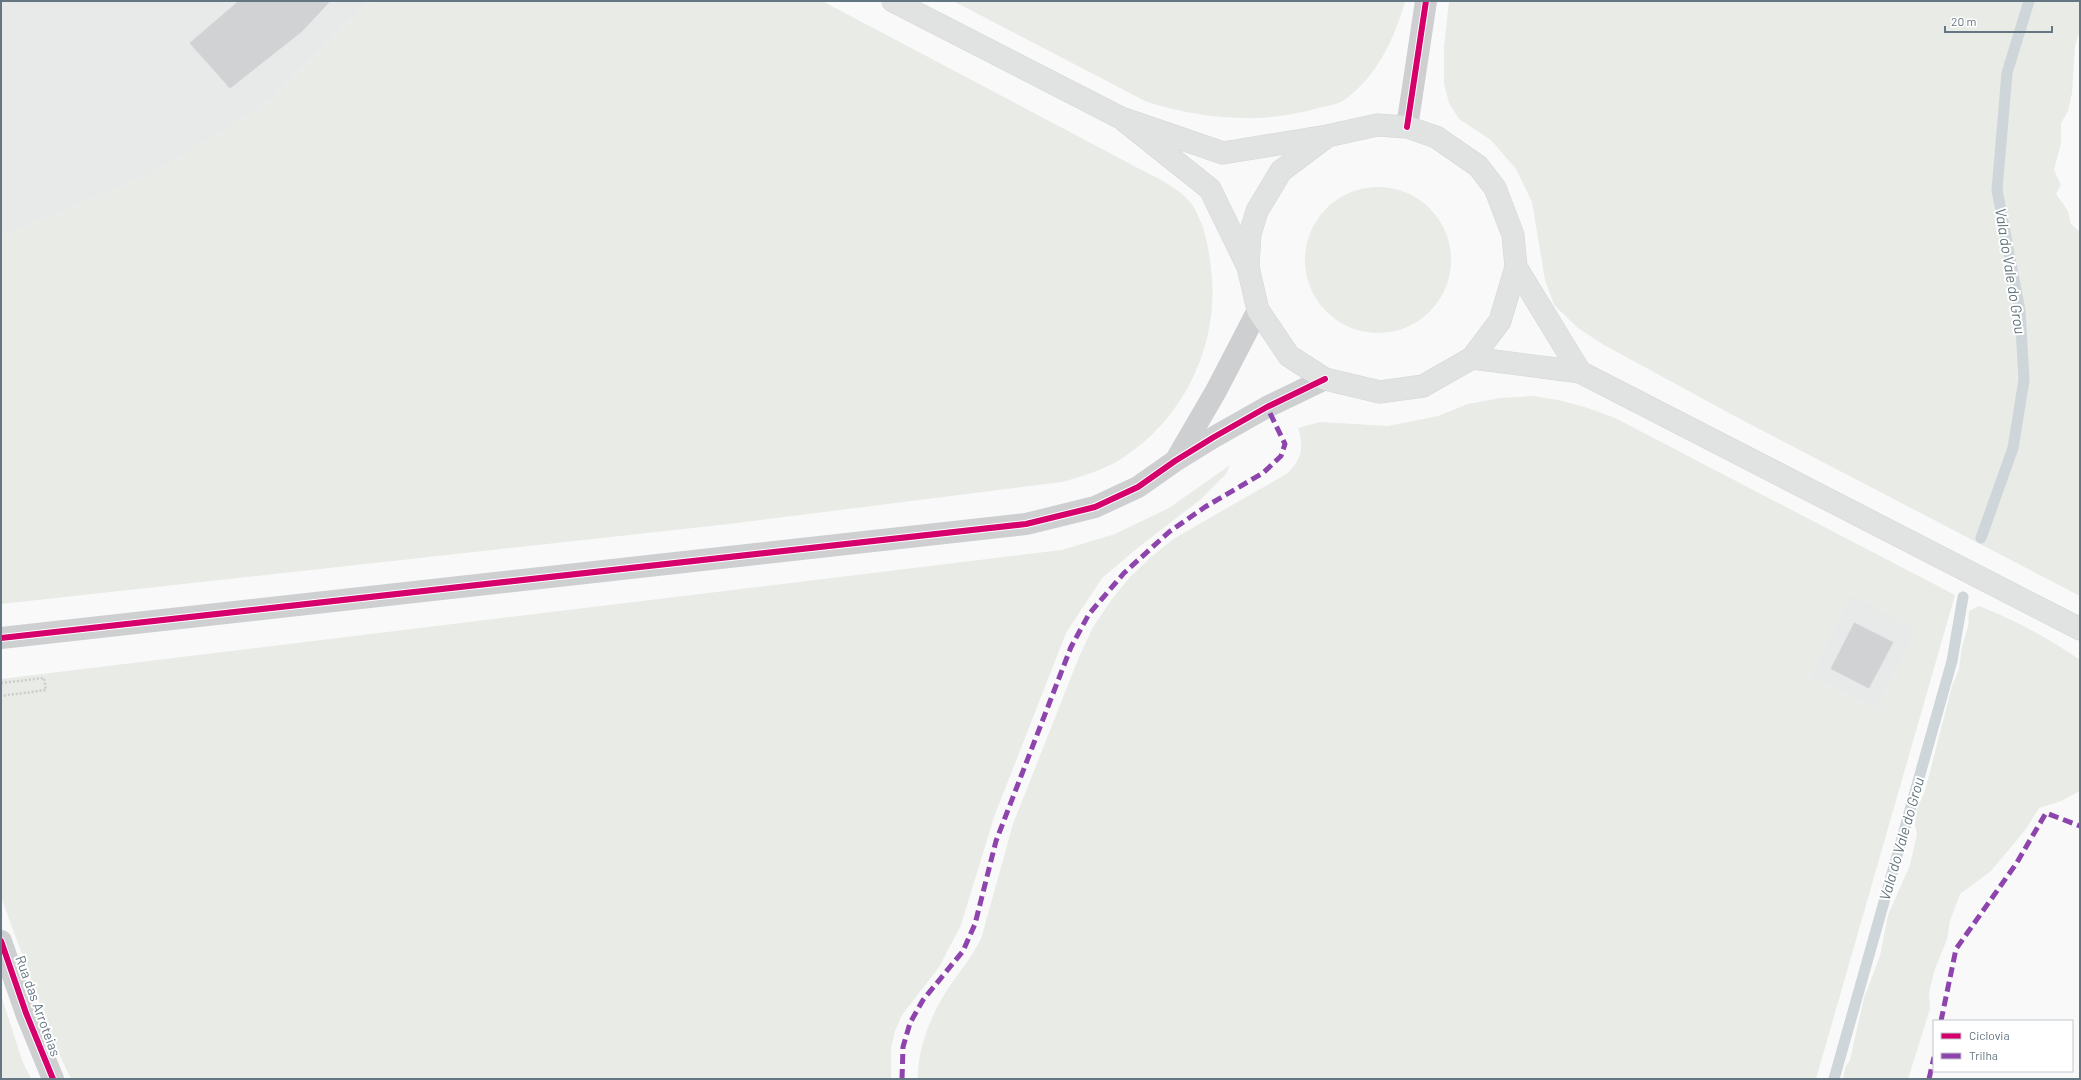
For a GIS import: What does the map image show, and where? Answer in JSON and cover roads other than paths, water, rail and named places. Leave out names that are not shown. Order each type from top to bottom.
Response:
[{"type":"main road","points":[[892,1],[1121,118],[1223,153],[1327,136],[1377,125],[1407,127],[1436,137],[1478,166],[1495,188],[1514,235],[1516,266],[1500,321],[1472,358],[1423,386],[1380,392],[1325,379],[1289,356],[1258,310],[1248,267],[1210,189],[1121,118]]},
{"type":"main road","points":[[1248,267],[1250,234],[1257,211],[1280,171],[1327,136]]},
{"type":"main road","points":[[1516,266],[1580,372]]},
{"type":"main road","points":[[1472,358],[1580,372],[2080,629]]},
{"type":"street","points":[[1407,127],[1426,1]]},
{"type":"street","points":[[1175,461],[1216,391],[1258,310]]},
{"type":"street","points":[[1,638],[1026,524],[1095,507],[1138,487],[1175,461],[1267,407],[1325,379]]},
{"type":"street","name":"Rua das Arroteias","points":[[1,941],[26,1013],[53,1079]]},
{"type":"waterway","name":"Vala do Vale do Grou","points":[[1981,538],[2013,448],[2024,380],[2020,311],[1997,190],[2007,73],[2029,1]]},
{"type":"waterway","name":"Vala do Vale do Grou","points":[[1834,1079],[1952,661],[1963,597]]}]
